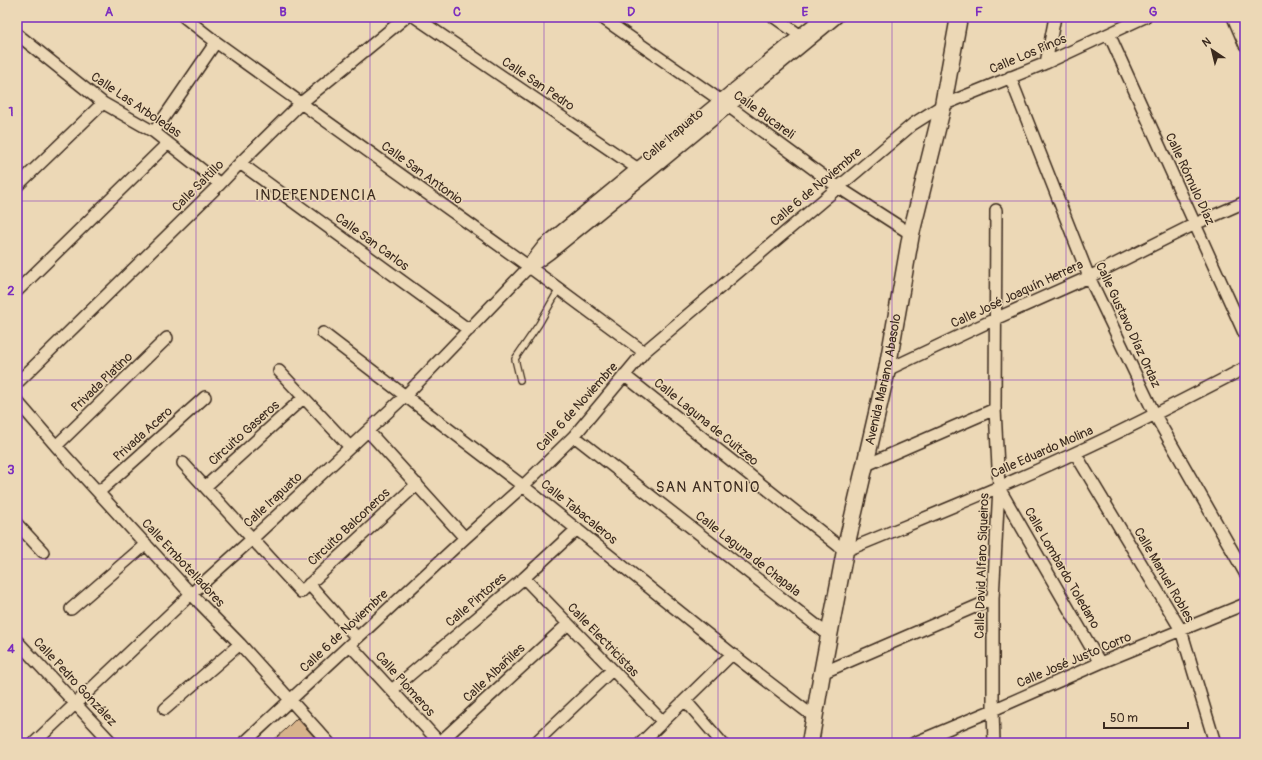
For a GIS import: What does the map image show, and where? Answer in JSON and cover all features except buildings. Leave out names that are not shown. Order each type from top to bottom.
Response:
[{"type":"street","name":"Calle San Antonio","points":[[184,17],[301,104],[559,289],[644,352]]},
{"type":"street","name":"Calle Saltillo","points":[[17,383],[301,104],[406,17]]},
{"type":"street","name":"Calle San Pedro","points":[[415,17],[642,172]]},
{"type":"street","name":"Calle Bucareli","points":[[601,17],[838,187],[911,234]]},
{"type":"street","points":[[774,17],[804,38]]},
{"type":"street","name":"Calle Irapuato","points":[[804,38],[822,17]]},
{"type":"street","name":"Calle Irapuato","points":[[34,743],[405,396],[528,268],[544,246],[642,172],[804,38],[837,17]]},
{"type":"street","name":"Avenida Mariano Abasolo","points":[[810,743],[845,551],[887,370],[911,234],[942,105],[959,17]]},
{"type":"street","points":[[1046,63],[1055,17]]},
{"type":"street","points":[[1233,17],[1245,45]]},
{"type":"street","name":"Calle Los Pinos","points":[[942,105],[1046,63],[1140,18]]},
{"type":"street","name":"Calle Las Arboledas","points":[[17,34],[103,103],[154,132],[220,184]]},
{"type":"street","name":"Calle Rómulo Díaz","points":[[1109,34],[1245,335]]},
{"type":"street","points":[[154,132],[216,42]]},
{"type":"street","name":"Calle Gustavo Díaz Ordaz","points":[[1010,77],[1089,276],[1155,415],[1245,573]]},
{"type":"street","points":[[17,186],[103,103]]},
{"type":"street","name":"Calle 6 de Noviembre","points":[[244,743],[523,486],[574,436],[644,352],[913,124],[942,105]]},
{"type":"street","points":[[17,291],[168,143]]},
{"type":"street","name":"Calle San Carlos","points":[[240,163],[469,330]]},
{"type":"street","name":"Calle José Joaquín Herrera","points":[[887,370],[995,318],[1089,276],[1195,224],[1245,202]]},
{"type":"street","name":"Calle David Alfaro Siqueiros","points":[[994,743],[993,599],[999,487],[995,409],[996,210]]},
{"type":"street","name":"Calle Tabacaleros","points":[[323,333],[523,486],[732,654],[814,717]]},
{"type":"street","name":"Privada Platino","points":[[56,446],[167,338]]},
{"type":"street","name":"Calle Eduardo Molina","points":[[845,551],[999,487],[1075,453],[1155,415],[1245,368]]},
{"type":"street","points":[[279,371],[350,448]]},
{"type":"street","name":"Calle Laguna de Cuitzeo","points":[[624,375],[845,551]]},
{"type":"street","name":"Privada Acero","points":[[99,492],[205,396]]},
{"type":"street","name":"Circuito Gaseros","points":[[205,487],[303,398]]},
{"type":"street","name":"Calle Embotelladores","points":[[17,401],[56,446],[240,644],[328,743]]},
{"type":"street","points":[[864,466],[995,409]]},
{"type":"street","points":[[368,431],[465,538]]},
{"type":"street","name":"Calle Laguna de Chapala","points":[[574,436],[830,636]]},
{"type":"street","name":"Calle Manuel Robles","points":[[1075,453],[1180,630],[1215,743]]},
{"type":"street","points":[[183,463],[252,539]]},
{"type":"street","name":"Circuito Balconeros","points":[[252,539],[301,592],[417,484]]},
{"type":"street","name":"Calle Lombardo Toledano","points":[[999,487],[1100,663]]},
{"type":"street","points":[[17,524],[43,552]]},
{"type":"street","name":"Calle Pintores","points":[[392,690],[524,578],[577,529]]},
{"type":"street","points":[[71,609],[146,544]]},
{"type":"street","name":"Calle Electricistas","points":[[524,578],[663,722]]},
{"type":"street","name":"Calle Plomeros","points":[[309,584],[392,690],[439,743]]},
{"type":"street","points":[[822,672],[993,599]]},
{"type":"street","name":"Calle José Justo Corro","points":[[914,743],[1100,663],[1245,604]]},
{"type":"street","name":"Calle Albañiles","points":[[439,743],[568,624]]},
{"type":"street","name":"Calle Pedro González","points":[[17,641],[112,743]]},
{"type":"street","points":[[165,709],[240,644]]},
{"type":"street","points":[[640,743],[732,654]]},
{"type":"street","points":[[534,743],[612,670]]},
{"type":"street","points":[[685,700],[722,743]]},
{"type":"lane","points":[[520,380],[515,359],[539,324],[559,289]]},
{"type":"district","name":"INDEPENDENCIA","points":[[316,195]]},
{"type":"district","name":"SAN ANTONIO","points":[[708,487]]}]
